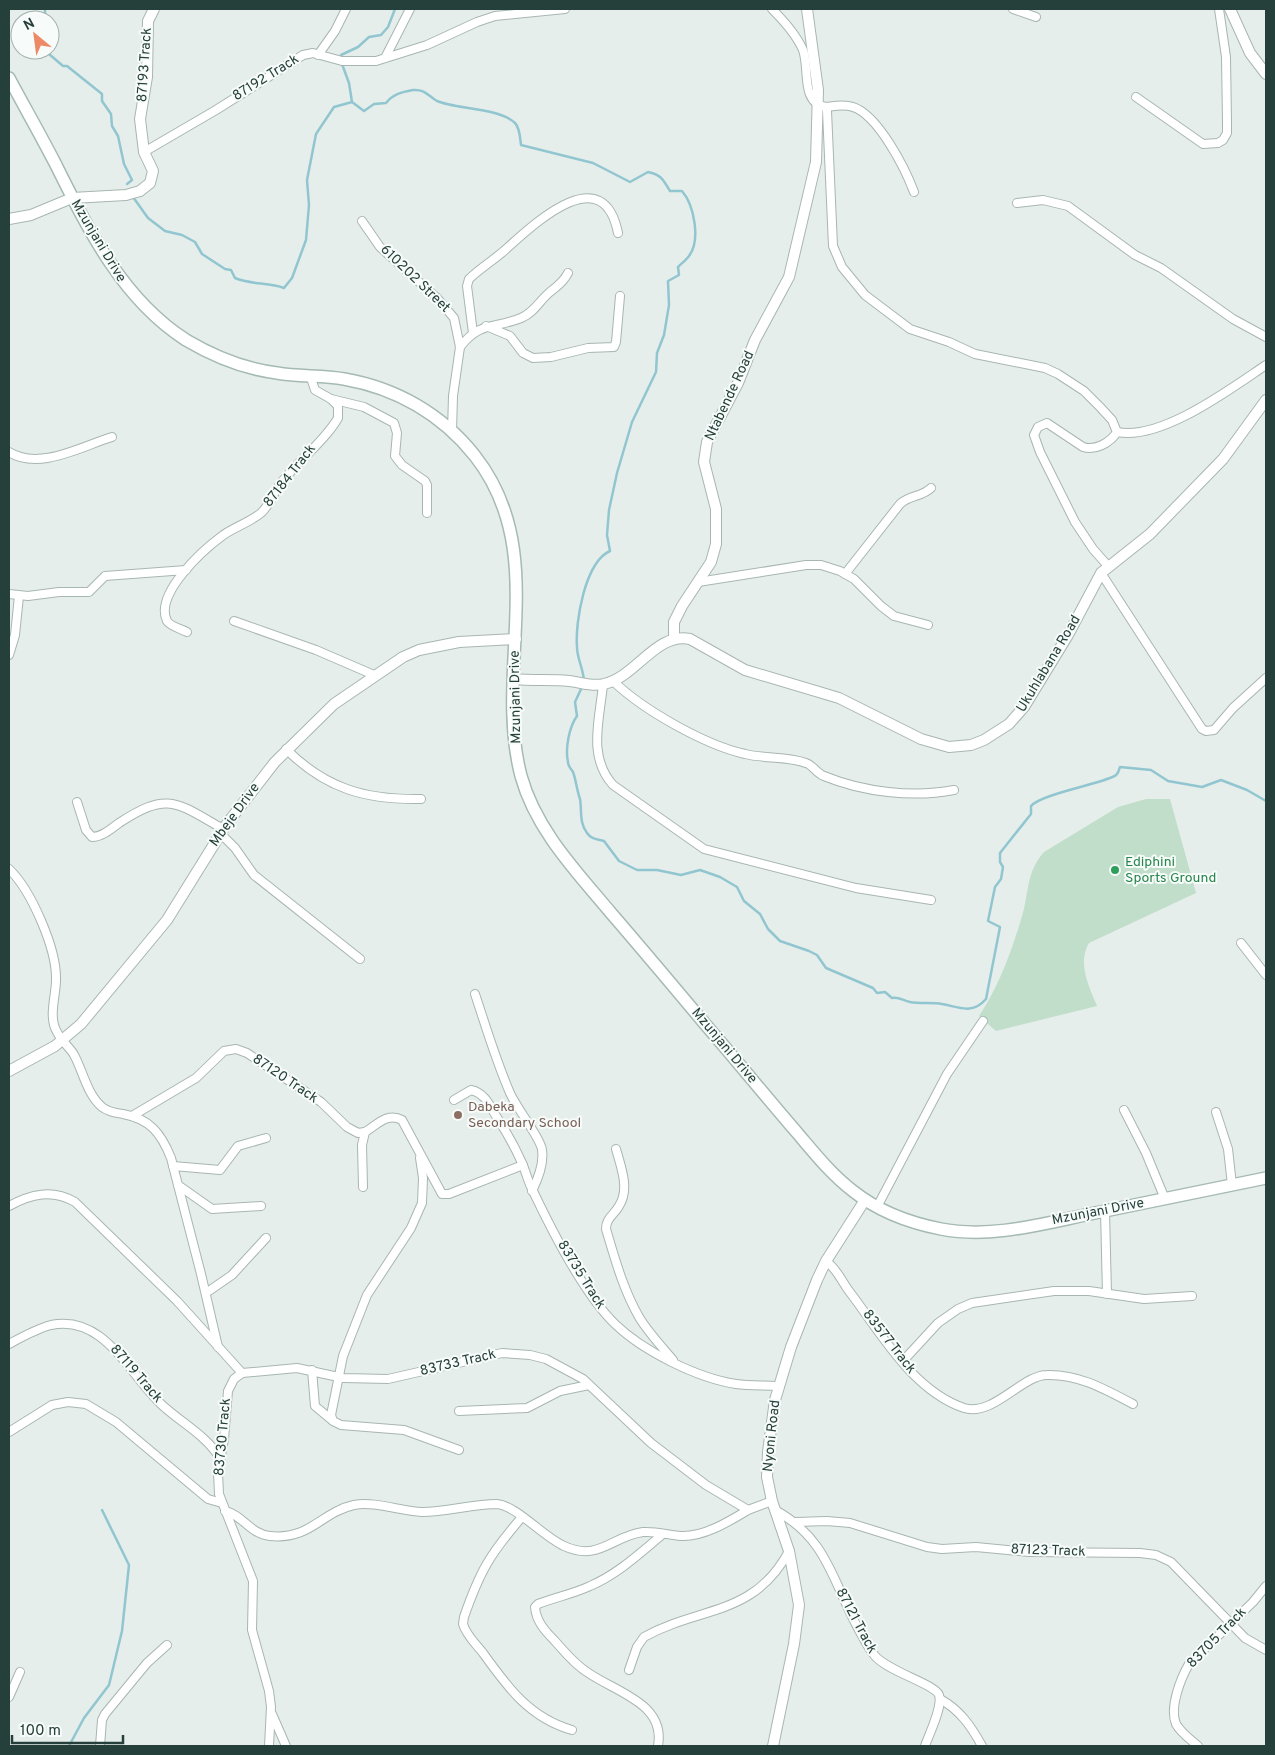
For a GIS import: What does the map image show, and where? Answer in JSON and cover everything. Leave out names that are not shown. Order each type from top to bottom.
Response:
[{"type":"main road","name":"Mzunjani Drive","points":[[9,78],[72,198],[123,282],[140,302],[177,333],[216,355],[246,367],[278,374],[310,375],[350,380],[389,392],[426,411],[452,431],[483,467],[497,490],[507,516],[516,562],[514,717],[517,756],[529,800],[546,832],[829,1169],[865,1200],[877,1206],[914,1222],[942,1229],[971,1232],[1001,1230],[1266,1178]]},
{"type":"street","name":"87193 Track","points":[[144,152],[140,118],[147,77],[148,21],[154,9]]},
{"type":"street","points":[[318,55],[335,31],[346,9]]},
{"type":"street","points":[[385,58],[410,9]]},
{"type":"street","name":"87192 Track","points":[[144,152],[216,110],[300,56],[307,54],[318,55],[358,63],[385,58],[426,45],[495,16],[565,9]]},
{"type":"street","points":[[772,9],[793,32],[802,48],[806,59],[810,95],[822,106],[831,159],[833,246],[842,267],[865,295],[910,329],[949,342],[975,354],[1045,368],[1058,374],[1084,391],[1100,406],[1112,420],[1117,432]]},
{"type":"street","name":"Ntabende Road","points":[[674,638],[674,622],[711,562],[716,544],[716,509],[704,462],[708,442],[738,383],[755,340],[789,277],[816,162],[822,106],[807,9]]},
{"type":"street","points":[[1013,9],[1036,17]]},
{"type":"street","points":[[1136,98],[1204,144],[1218,143],[1223,140],[1227,133],[1226,57],[1219,9]]},
{"type":"street","points":[[1230,9],[1250,54],[1266,74]]},
{"type":"street","points":[[822,106],[851,106],[866,114],[885,138],[903,168],[914,192]]},
{"type":"street","points":[[9,219],[31,215],[72,198],[126,195],[144,188],[151,180],[152,171],[144,152]]},
{"type":"street","points":[[473,333],[467,286],[469,279],[545,216],[576,198],[595,200],[603,203],[611,211],[618,233]]},
{"type":"street","points":[[1017,203],[1044,200],[1068,206],[1135,255],[1161,268],[1234,319],[1266,337]]},
{"type":"street","name":"610202 Street","points":[[362,221],[370,234],[391,258],[450,312],[456,326],[460,347],[453,396],[452,431]]},
{"type":"street","points":[[460,347],[473,333],[486,326],[528,314],[550,291],[562,283],[568,273]]},
{"type":"street","points":[[486,326],[510,336],[523,353],[533,358],[551,357],[588,348],[610,348],[614,347],[616,342],[620,296]]},
{"type":"street","points":[[1117,432],[1141,433],[1183,416],[1203,407],[1266,365]]},
{"type":"street","points":[[310,375],[315,390],[331,399],[364,407],[394,423],[397,433],[395,456],[402,465],[425,481],[427,485],[426,513]]},
{"type":"street","name":"87184 Track","points":[[187,632],[170,624],[166,616],[169,593],[186,570],[221,537],[247,523],[267,507],[279,486],[336,422],[339,411],[331,399]]},
{"type":"street","name":"Ukuhlabana Road","points":[[674,638],[690,639],[755,674],[840,698],[921,739],[949,747],[971,745],[984,740],[1009,724],[1024,707],[1105,569],[1150,534],[1223,459],[1266,400]]},
{"type":"street","points":[[1117,432],[1112,438],[1090,449],[1083,447],[1047,424],[1038,426],[1034,435],[1040,452],[1076,522],[1202,729],[1206,731],[1214,730],[1233,708],[1266,678]]},
{"type":"street","points":[[9,452],[22,459],[30,460],[66,454],[112,437]]},
{"type":"street","points":[[845,574],[900,504],[907,498],[926,493],[931,488]]},
{"type":"street","points":[[698,582],[806,565],[821,565],[854,578],[881,606],[894,616],[928,625]]},
{"type":"street","points":[[9,594],[19,596],[58,592],[85,593],[92,591],[105,576],[186,570]]},
{"type":"street","points":[[9,655],[18,620],[19,596]]},
{"type":"street","points":[[234,621],[316,650],[374,675]]},
{"type":"street","points":[[603,683],[631,671],[662,644],[674,638]]},
{"type":"street","name":"Mbeje Drive","points":[[9,1071],[36,1058],[63,1040],[87,1017],[167,920],[222,831],[286,749],[334,704],[403,657],[437,646],[516,639]]},
{"type":"street","points":[[515,679],[603,683],[626,693],[691,733],[745,754],[805,762],[822,776],[862,788],[925,794],[954,790]]},
{"type":"street","points":[[603,683],[596,748],[606,778],[623,793],[704,849],[856,888],[931,900]]},
{"type":"street","points":[[286,749],[317,775],[352,790],[375,798],[422,799]]},
{"type":"street","points":[[77,802],[86,830],[92,837],[102,835],[146,807],[168,802],[184,806],[222,831],[254,875],[360,959]]},
{"type":"street","points":[[9,869],[18,880],[34,909],[52,954],[56,978],[53,1025],[74,1055],[92,1095],[109,1112],[144,1120],[164,1140],[178,1185],[218,1347]]},
{"type":"street","points":[[1241,943],[1266,975]]},
{"type":"street","points":[[475,994],[510,1092],[521,1114],[541,1145],[542,1157],[539,1175],[532,1190]]},
{"type":"street","points":[[877,1206],[947,1074],[982,1021]]},
{"type":"street","name":"87120 Track","points":[[132,1116],[196,1078],[224,1051],[236,1049],[247,1053],[321,1102],[354,1131],[365,1132]]},
{"type":"street","name":"83735 Track","points":[[454,1100],[472,1090],[481,1093],[506,1131],[523,1165],[532,1190],[567,1255],[603,1311],[614,1323],[636,1341],[675,1363],[724,1381],[778,1386]]},
{"type":"street","points":[[1124,1110],[1146,1153],[1165,1199]]},
{"type":"street","points":[[1216,1112],[1228,1149],[1232,1185]]},
{"type":"street","points":[[364,1187],[362,1145],[365,1132],[384,1119],[398,1118],[406,1126],[437,1187],[444,1194],[523,1165]]},
{"type":"street","points":[[173,1166],[220,1170],[238,1146],[266,1138]]},
{"type":"street","points":[[333,1421],[331,1410],[338,1388],[338,1377],[343,1356],[367,1295],[411,1228],[422,1202],[423,1178],[418,1149]]},
{"type":"street","points":[[616,1150],[624,1191],[619,1207],[608,1220],[606,1229],[630,1301],[640,1318],[675,1363]]},
{"type":"street","points":[[178,1185],[212,1209],[261,1206]]},
{"type":"street","points":[[9,1206],[42,1194],[53,1193],[75,1202],[177,1301],[242,1373]]},
{"type":"street","name":"Nyoni Road","points":[[773,1746],[798,1619],[798,1592],[789,1551],[774,1506],[767,1463],[778,1386],[791,1347],[826,1261],[865,1200]]},
{"type":"street","points":[[1105,1210],[1107,1294]]},
{"type":"street","points":[[206,1293],[232,1275],[266,1238]]},
{"type":"street","name":"83577 Track","points":[[826,1261],[836,1270],[847,1289],[903,1361],[931,1389],[968,1409],[1002,1399],[1032,1381],[1048,1375],[1087,1381],[1133,1404]]},
{"type":"street","points":[[903,1361],[938,1323],[958,1309],[972,1303],[1054,1290],[1144,1299],[1192,1296]]},
{"type":"street","name":"87119 Track","points":[[9,1344],[52,1325],[74,1326],[97,1334],[115,1348],[144,1386],[161,1404],[210,1444],[220,1458]]},
{"type":"street","name":"83733 Track","points":[[242,1373],[297,1368],[338,1377],[388,1379],[487,1355],[515,1353],[555,1363],[589,1385],[651,1443],[706,1484],[748,1510]]},
{"type":"street","points":[[312,1370],[315,1406],[333,1421],[347,1426],[404,1430],[459,1450]]},
{"type":"street","name":"83730 Track","points":[[242,1373],[234,1379],[228,1390],[219,1484],[223,1507],[251,1572],[253,1635],[269,1691],[272,1712],[269,1746]]},
{"type":"street","points":[[459,1410],[521,1409],[567,1388],[589,1385]]},
{"type":"street","points":[[9,1432],[52,1405],[68,1402],[86,1404],[111,1419],[208,1499],[233,1513],[256,1533],[270,1536],[294,1536],[333,1514],[355,1505],[420,1512],[497,1504],[509,1506],[557,1542],[586,1552],[600,1550],[642,1532],[684,1536],[696,1534],[748,1510],[774,1506]]},
{"type":"street","name":"87121 Track","points":[[774,1506],[811,1536],[823,1554],[846,1606],[874,1654],[896,1672],[934,1688],[940,1700],[955,1707],[960,1713],[982,1746]]},
{"type":"street","points":[[522,1517],[501,1541],[483,1568],[464,1616],[463,1624],[503,1682],[526,1706],[554,1724],[572,1730]]},
{"type":"street","name":"87123 Track","points":[[796,1522],[827,1521],[850,1523],[927,1547],[942,1549],[976,1547],[1028,1552],[1140,1553],[1156,1555],[1176,1565],[1245,1638],[1266,1650]]},
{"type":"street","points":[[658,1746],[659,1726],[653,1715],[636,1701],[589,1674],[576,1664],[543,1628],[535,1608],[538,1604],[574,1593],[607,1578],[663,1534]]},
{"type":"street","points":[[629,1670],[637,1646],[644,1637],[736,1604],[768,1582],[789,1551]]},
{"type":"street","name":"83705 Track","points":[[1198,1746],[1177,1725],[1174,1711],[1179,1690],[1189,1664],[1253,1602],[1266,1586]]},
{"type":"street","points":[[100,1746],[104,1716],[147,1663],[167,1645]]},
{"type":"street","points":[[9,1697],[20,1672]]},
{"type":"street","points":[[925,1746],[940,1700]]},
{"type":"street","points":[[272,1712],[286,1746]]},
{"type":"green space","points":[[1146,799],[1170,799],[1196,893],[1089,943],[1084,958],[1084,966],[1097,1006],[996,1031],[979,1016],[1000,978],[1011,951],[1035,865],[1044,852],[1118,807]]},
{"type":"waterway","points":[[341,55],[358,47],[369,37],[381,35],[388,27],[395,9]]},
{"type":"waterway","points":[[56,60],[63,66],[67,66],[102,94],[102,101],[111,114],[112,126],[118,136],[124,164],[132,180],[127,184]]},
{"type":"waterway","points":[[342,64],[349,83],[352,102]]},
{"type":"waterway","points":[[133,197],[148,218],[165,231],[182,235],[195,242],[202,254],[225,269],[231,270],[235,278],[247,282],[284,288],[292,278],[306,240],[309,205],[307,180],[316,134],[334,107],[352,102],[364,111],[374,104],[386,103],[398,94],[413,90],[423,92],[445,104],[499,114],[508,118],[518,128],[521,145],[593,163],[630,182],[648,172],[653,173],[662,178],[670,191],[682,191],[693,214],[695,241],[689,256],[678,267],[679,275],[668,281],[669,305],[664,335],[657,353],[656,372],[632,422],[617,473],[609,510],[607,535],[610,551],[601,557],[594,567],[583,594],[578,623],[577,651],[584,682]]},
{"type":"waterway","points":[[582,687],[575,702],[577,716],[570,732],[567,757],[580,799],[584,829],[590,836],[604,841],[619,861],[637,870],[657,870],[681,875],[700,870],[720,877],[737,887],[744,901],[760,914],[768,929],[780,941],[817,955],[826,968],[873,988],[877,993],[885,992],[892,998],[910,1002],[938,1003],[965,1009],[976,1007],[986,999],[1000,927],[988,921],[995,887],[1001,879],[1003,867],[1000,862],[1000,853],[1031,814],[1031,806],[1038,801],[1062,792],[1103,781],[1118,773],[1120,767],[1151,770],[1168,781],[1202,787],[1221,780],[1247,790],[1266,801]]},
{"type":"waterway","points":[[69,1746],[84,1718],[109,1685],[122,1631],[129,1565],[102,1510]]},
{"type":"place","name":"Ediphini Sports Ground","points":[[1115,870]]},
{"type":"place","name":"Dabeka Secondary School","points":[[458,1115]]}]
